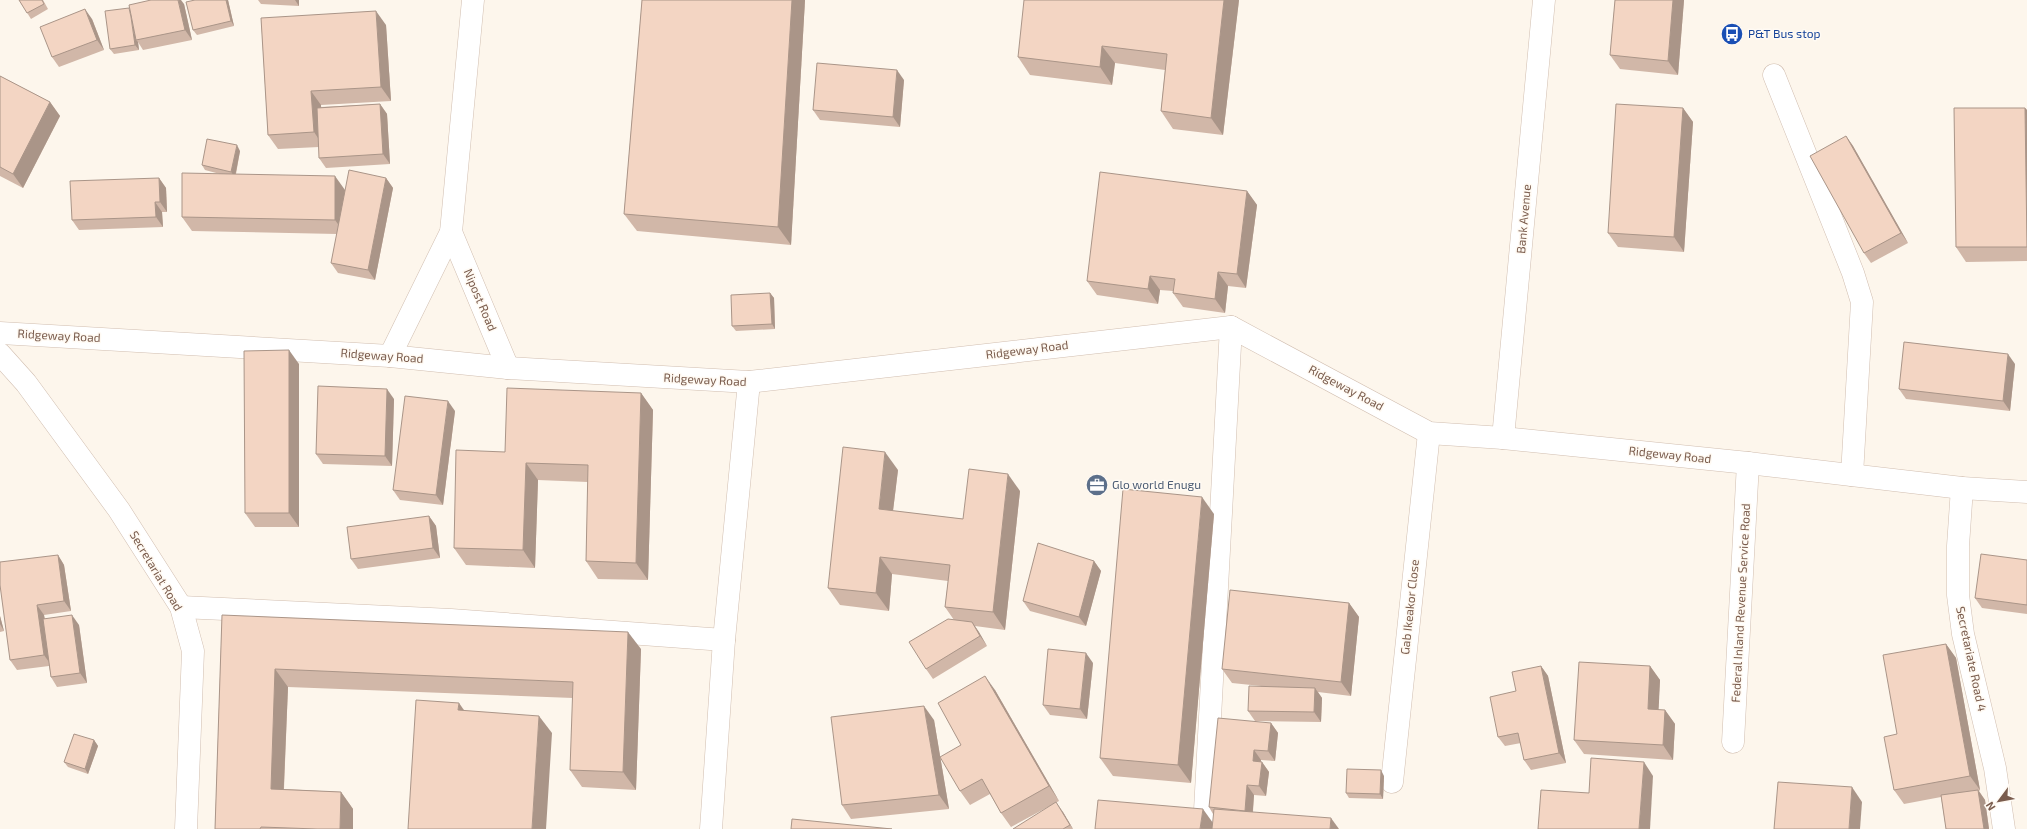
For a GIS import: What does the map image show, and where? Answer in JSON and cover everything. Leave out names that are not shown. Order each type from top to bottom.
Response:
[{"type":"street","points":[[390,356],[451,232],[472,0]]},
{"type":"street","name":"Bank Avenue","points":[[1503,438],[1544,0]]},
{"type":"street","points":[[1774,75],[1853,273],[1862,302],[1852,475]]},
{"type":"street","name":"Nipost Road","points":[[451,232],[508,368]]},
{"type":"street","points":[[1204,829],[1232,327]]},
{"type":"street","name":"Ridgeway Road","points":[[0,333],[390,356],[508,368],[749,382],[1232,327],[1429,433],[1503,438],[1962,488],[2027,491]]},
{"type":"street","name":"Secretariat Road","points":[[0,354],[26,383],[119,510],[181,607],[193,651],[186,829]]},
{"type":"street","points":[[711,829],[724,640],[749,382]]},
{"type":"street","name":"Gab Ikeakor Close","points":[[1392,782],[1429,433]]},
{"type":"street","name":"Federal Inland Revenue Service Road","points":[[1733,742],[1748,464]]},
{"type":"street","name":"Secretariate Road 4","points":[[1962,488],[1958,546],[1958,595],[1963,634],[1995,768],[2004,829]]},
{"type":"street","points":[[181,607],[451,620],[724,640]]},
{"type":"building","points":[[19,0],[42,0],[44,4],[27,13]]},
{"type":"building","points":[[151,0],[178,0],[185,30],[136,40],[129,5]]},
{"type":"building","points":[[195,0],[226,0],[231,21],[193,30],[186,2]]},
{"type":"building","points":[[642,0],[792,0],[778,227],[624,214]]},
{"type":"building","points":[[1024,0],[1224,0],[1211,118],[1161,111],[1167,54],[1102,46],[1100,67],[1018,57]]},
{"type":"building","points":[[1615,0],[1673,0],[1668,61],[1610,55]]},
{"type":"building","points":[[129,8],[135,45],[110,49],[105,11]]},
{"type":"building","points":[[85,9],[97,40],[52,57],[40,27]]},
{"type":"building","points":[[376,11],[381,87],[311,91],[314,132],[268,135],[261,18]]},
{"type":"building","points":[[817,63],[897,70],[893,117],[813,110]]},
{"type":"building","points":[[0,76],[50,102],[13,174],[0,167]]},
{"type":"building","points":[[380,104],[383,154],[319,158],[317,108]]},
{"type":"building","points":[[1616,104],[1683,108],[1674,237],[1608,233]]},
{"type":"building","points":[[1954,108],[2025,108],[2027,247],[1956,247]]},
{"type":"building","points":[[1846,136],[1901,233],[1864,253],[1810,156]]},
{"type":"building","points":[[207,139],[237,145],[231,172],[202,165]]},
{"type":"building","points":[[349,170],[386,178],[368,270],[331,263]]},
{"type":"building","points":[[1100,172],[1247,191],[1237,274],[1218,272],[1215,299],[1173,293],[1175,279],[1150,276],[1148,289],[1087,281]]},
{"type":"building","points":[[182,173],[335,176],[335,220],[182,217]]},
{"type":"building","points":[[159,178],[160,202],[155,202],[156,217],[72,220],[70,181]]},
{"type":"building","points":[[770,293],[772,324],[732,326],[731,295]]},
{"type":"building","points":[[1904,342],[2008,354],[2003,401],[1899,389]]},
{"type":"building","points":[[289,350],[289,513],[245,513],[244,351]]},
{"type":"building","points":[[318,386],[387,389],[385,456],[316,454]]},
{"type":"building","points":[[507,388],[641,393],[636,563],[586,561],[588,465],[526,463],[523,550],[454,548],[456,450],[505,452]]},
{"type":"building","points":[[405,396],[448,401],[436,495],[393,490]]},
{"type":"building","points":[[843,447],[885,452],[879,509],[963,519],[969,469],[1008,474],[993,612],[945,607],[950,565],[880,557],[876,593],[828,588]]},
{"type":"building","points":[[1123,489],[1202,497],[1178,765],[1100,758]]},
{"type":"building","points":[[429,516],[433,548],[351,559],[347,527]]},
{"type":"building","points":[[1038,543],[1094,561],[1079,617],[1023,601]]},
{"type":"building","points":[[1981,554],[2027,560],[2027,605],[1975,598]]},
{"type":"building","points":[[58,555],[64,601],[37,605],[44,655],[10,660],[0,585],[0,562]]},
{"type":"building","points":[[1230,590],[1349,603],[1341,682],[1222,669]]},
{"type":"building","points":[[72,615],[80,673],[51,677],[43,619]]},
{"type":"building","points":[[222,615],[628,632],[623,772],[570,770],[573,682],[275,669],[271,789],[341,792],[340,829],[261,827],[260,829],[215,829]]},
{"type":"building","points":[[948,619],[972,622],[980,636],[926,669],[909,642]]},
{"type":"building","points":[[1946,644],[1970,776],[1894,790],[1884,737],[1897,734],[1883,655]]},
{"type":"building","points":[[1048,649],[1086,653],[1080,709],[1043,705]]},
{"type":"building","points":[[1579,662],[1650,666],[1648,709],[1665,710],[1663,745],[1574,740]]},
{"type":"building","points":[[1541,666],[1559,753],[1524,760],[1518,733],[1498,737],[1490,697],[1516,691],[1512,672]]},
{"type":"building","points":[[985,676],[1049,786],[1001,813],[982,779],[960,791],[940,757],[961,745],[938,703]]},
{"type":"building","points":[[1249,686],[1315,688],[1314,712],[1248,711]]},
{"type":"building","points":[[416,700],[459,703],[458,710],[539,716],[532,829],[408,829]]},
{"type":"building","points":[[924,706],[939,795],[842,805],[831,717]]},
{"type":"building","points":[[1218,718],[1271,723],[1268,751],[1254,750],[1253,761],[1262,762],[1259,786],[1247,785],[1245,811],[1209,807]]},
{"type":"building","points":[[74,734],[94,740],[85,769],[64,762]]},
{"type":"building","points":[[1591,758],[1644,762],[1639,829],[1538,829],[1541,790],[1589,793]]},
{"type":"building","points":[[1347,769],[1381,770],[1380,794],[1346,793]]},
{"type":"building","points":[[1778,782],[1852,787],[1849,829],[1774,829]]},
{"type":"building","points":[[1978,790],[1984,829],[1946,829],[1941,795]]},
{"type":"building","points":[[1098,800],[1203,809],[1200,829],[1095,829]]},
{"type":"building","points":[[1056,802],[1070,825],[1063,829],[1013,829]]},
{"type":"building","points":[[1214,809],[1331,818],[1330,829],[1212,829]]},
{"type":"building","points":[[792,819],[892,829],[791,829]]},
{"type":"place","name":"P&T Bus stop","points":[[1732,34]]},
{"type":"place","name":"Glo world Enugu","points":[[1097,485]]}]
